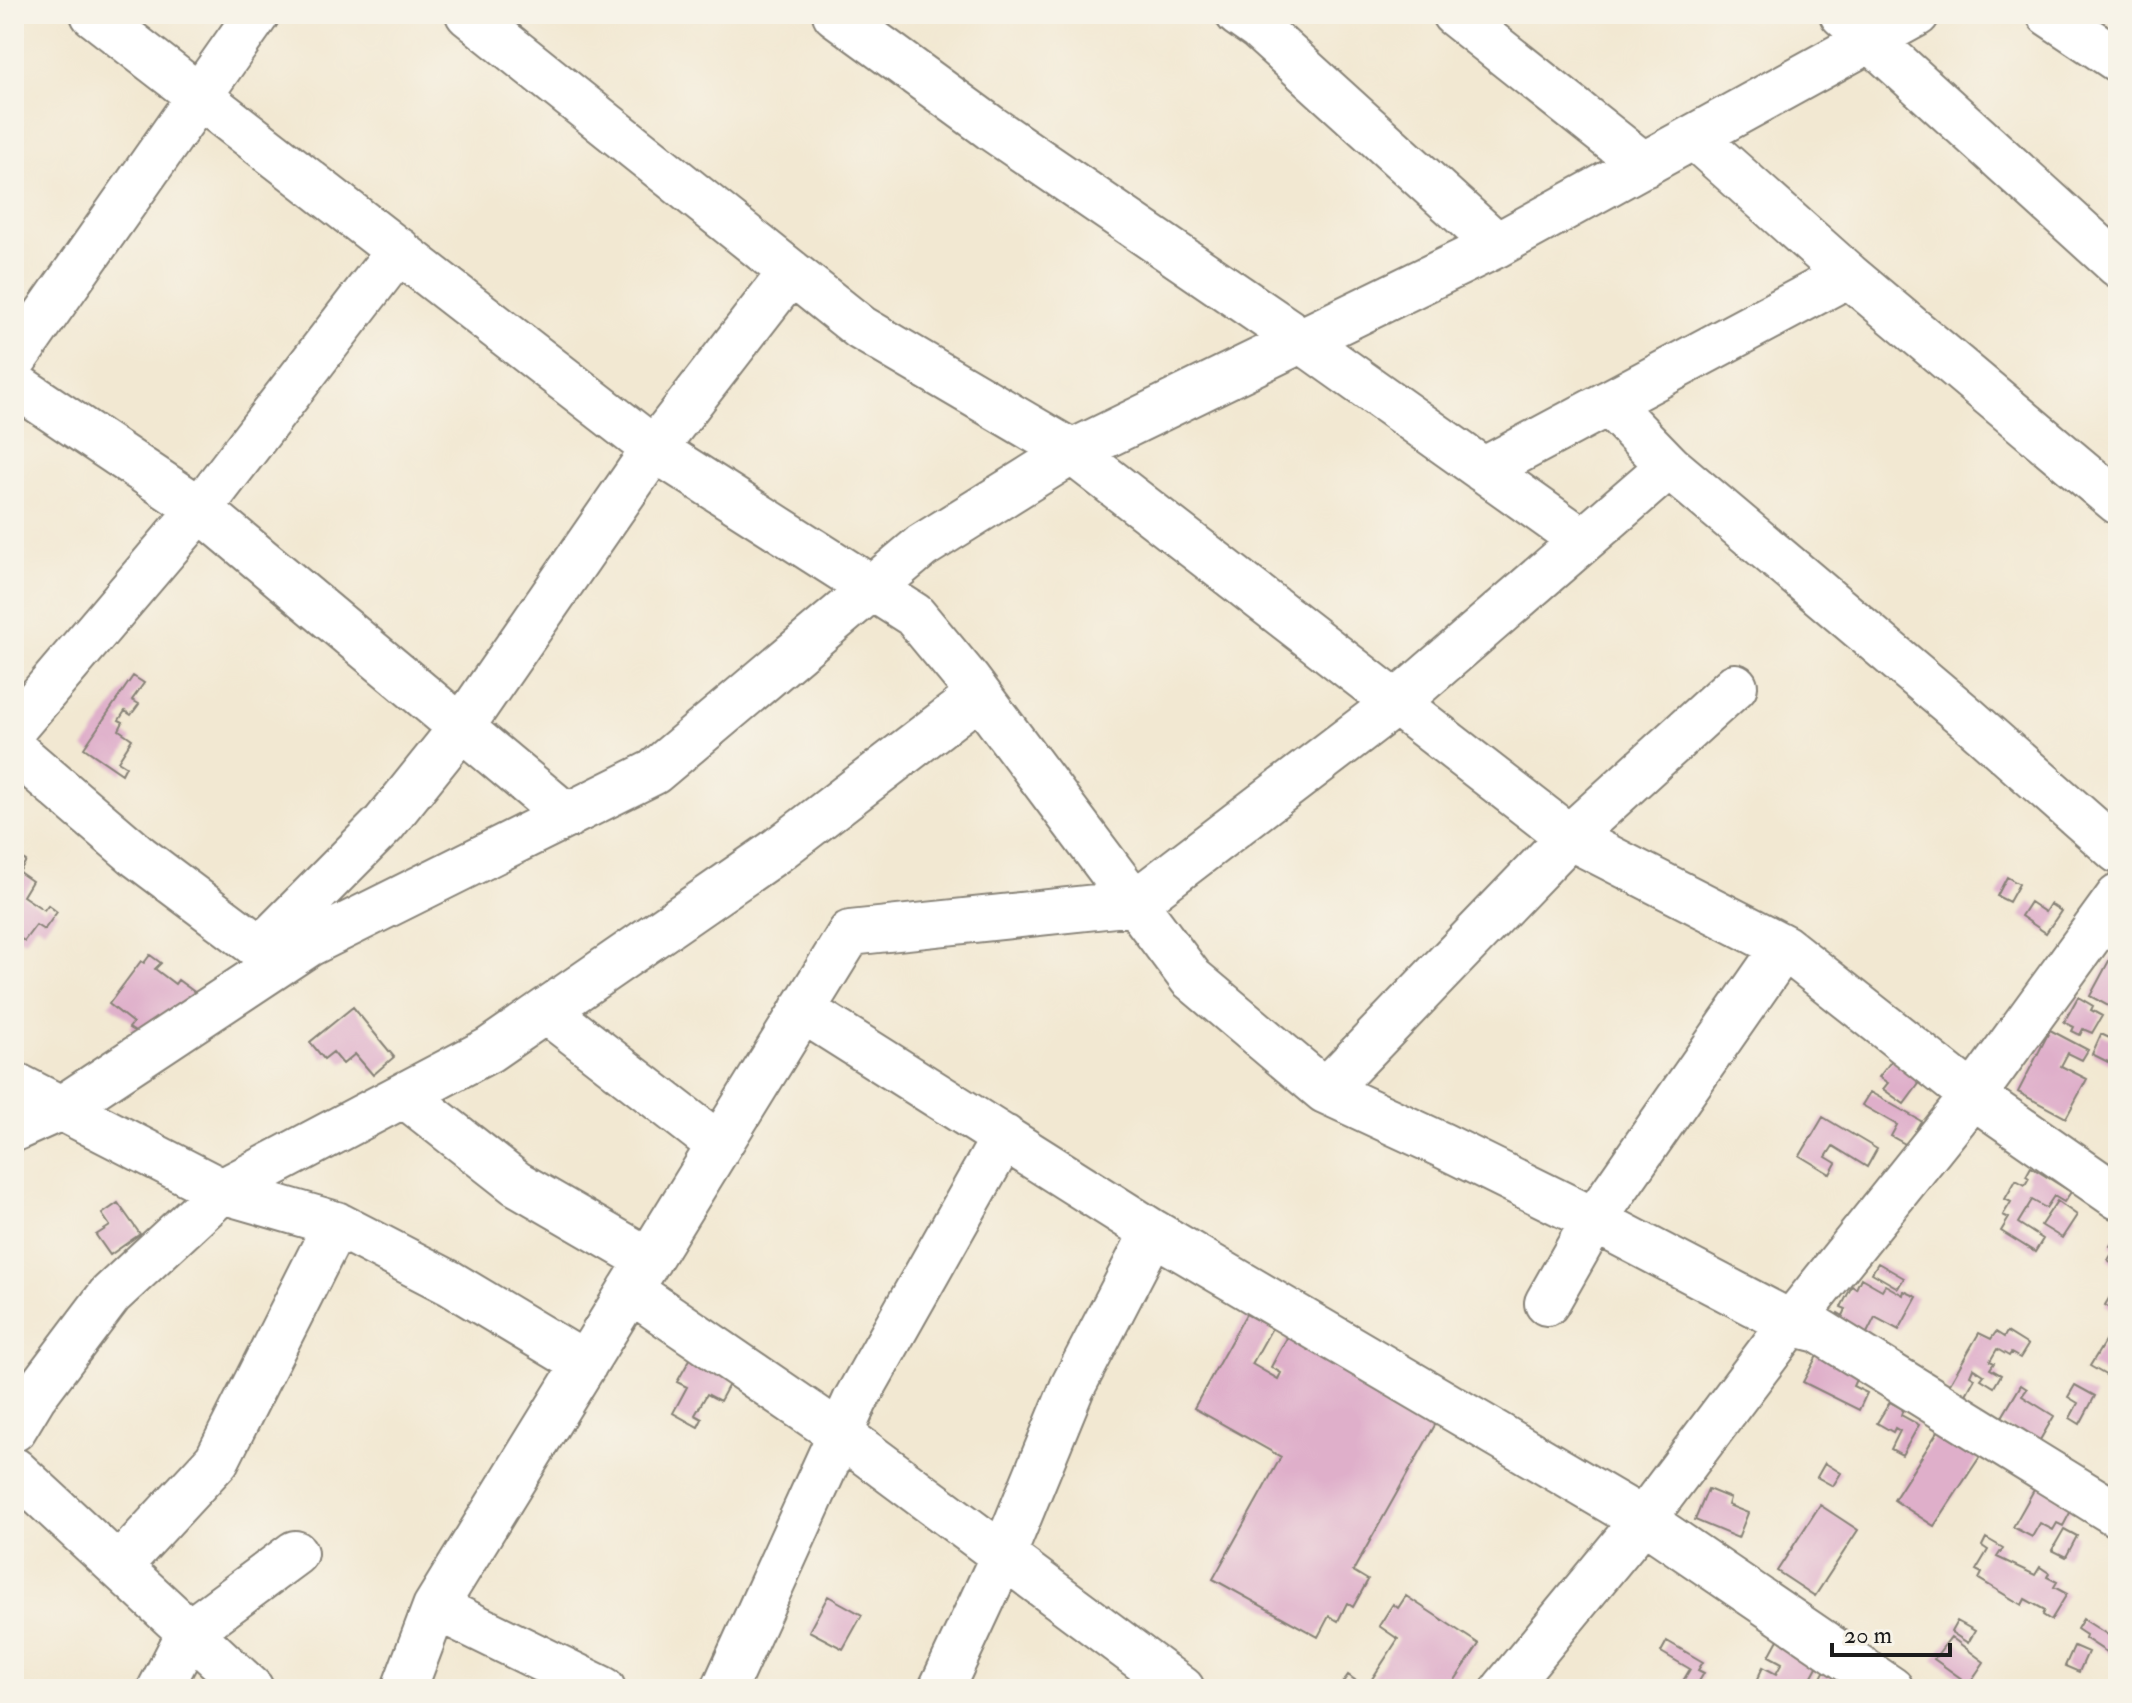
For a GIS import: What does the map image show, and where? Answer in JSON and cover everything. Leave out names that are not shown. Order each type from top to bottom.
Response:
[{"type":"street","points":[[93,14],[654,449],[914,615],[1191,978],[1325,1091],[1594,1220],[1791,1323],[1818,1330],[2118,1515]]},
{"type":"street","points":[[14,360],[257,14]]},
{"type":"street","points":[[468,14],[861,328],[1072,452],[1569,837],[1784,947],[1973,1096],[2118,1197]]},
{"type":"street","points":[[835,14],[991,128],[1301,340],[1582,540]]},
{"type":"street","points":[[1238,14],[1258,28],[1497,245]]},
{"type":"street","points":[[1454,14],[1644,165]]},
{"type":"street","points":[[270,956],[309,944],[654,772],[922,546],[1072,452],[1497,245],[1694,137],[1856,27],[1917,14]]},
{"type":"street","points":[[2049,14],[2118,60]]},
{"type":"street","points":[[1856,27],[2118,265]]},
{"type":"street","points":[[1694,137],[1848,275],[2118,502]]},
{"type":"street","points":[[14,728],[200,509],[399,250]]},
{"type":"street","points":[[14,1129],[63,1107],[270,956],[384,824],[461,728],[654,449],[791,272]]},
{"type":"street","points":[[1483,470],[1848,275]]},
{"type":"street","points":[[14,384],[200,509],[567,816]]},
{"type":"street","points":[[1608,403],[1669,466],[1966,717],[2118,851]]},
{"type":"street","points":[[404,1689],[435,1607],[850,933],[1134,903],[1396,703],[1669,466]]},
{"type":"street","points":[[1325,1091],[1569,837],[1735,686]]},
{"type":"street","points":[[14,1429],[34,1396],[110,1295],[222,1191],[489,1050],[775,852],[978,696]]},
{"type":"street","points":[[14,750],[139,857],[270,956]]},
{"type":"street","points":[[1504,1689],[1643,1520],[1791,1323],[1973,1096],[2118,897]]},
{"type":"street","points":[[1547,1303],[1594,1220],[1784,947]]},
{"type":"street","points":[[802,1010],[1153,1232],[1643,1520],[1878,1686]]},
{"type":"street","points":[[546,1011],[719,1145]]},
{"type":"street","points":[[14,1084],[222,1191],[336,1224],[450,1283],[585,1364]]},
{"type":"street","points":[[404,1095],[840,1434],[1182,1689]]},
{"type":"street","points":[[724,1689],[855,1401],[1004,1137]]},
{"type":"street","points":[[119,1566],[217,1460],[336,1224]]},
{"type":"street","points":[[941,1689],[1003,1556],[1072,1388],[1153,1232]]},
{"type":"street","points":[[14,1470],[251,1689]]},
{"type":"street","points":[[160,1689],[190,1631],[295,1553]]},
{"type":"street","points":[[435,1607],[603,1689]]},
{"type":"building","points":[[133,676],[144,683],[132,700],[139,704],[131,715],[125,711],[119,720],[123,722],[119,730],[132,739],[118,761],[126,766],[122,774],[84,748]]},
{"type":"building","points":[[14,853],[26,861],[19,872],[32,881],[23,896],[44,910],[48,905],[57,912],[44,930],[36,925],[24,941],[14,934]]},
{"type":"building","points":[[2007,877],[2019,884],[2009,902],[1997,896]]},
{"type":"building","points":[[2030,902],[2045,912],[2050,904],[2061,911],[2046,933],[2021,916]]},
{"type":"building","points":[[150,955],[161,963],[155,969],[175,984],[178,980],[200,996],[153,1043],[129,1028],[133,1023],[109,1004],[141,961],[144,963]]},
{"type":"building","points":[[2111,957],[2118,960],[2118,972],[2114,979],[2118,981],[2118,997],[2112,1008],[2090,996]]},
{"type":"building","points":[[2078,997],[2102,1016],[2092,1033],[2083,1029],[2080,1035],[2072,1031],[2074,1027],[2064,1022]]},
{"type":"building","points":[[353,1007],[394,1057],[373,1075],[355,1054],[343,1064],[333,1052],[324,1059],[310,1042]]},
{"type":"building","points":[[2050,1030],[2088,1050],[2082,1060],[2068,1053],[2061,1066],[2087,1079],[2066,1118],[2018,1092]]},
{"type":"building","points":[[2101,1034],[2118,1042],[2110,1063],[2092,1054]]},
{"type":"building","points":[[1893,1059],[1921,1081],[1904,1104],[1883,1089],[1888,1083],[1879,1077]]},
{"type":"building","points":[[1870,1092],[1921,1121],[1907,1145],[1891,1136],[1897,1125],[1862,1105]]},
{"type":"building","points":[[1823,1117],[1877,1149],[1867,1167],[1833,1146],[1826,1157],[1836,1163],[1830,1174],[1800,1156]]},
{"type":"building","points":[[2031,1167],[2071,1192],[2064,1202],[2054,1196],[2046,1208],[2032,1200],[2018,1223],[2043,1239],[2035,1252],[2001,1231],[2009,1218],[2003,1215],[2011,1202],[2005,1199],[2016,1180],[2025,1185]]},
{"type":"building","points":[[2057,1201],[2077,1215],[2062,1238],[2041,1225]]},
{"type":"building","points":[[118,1203],[140,1234],[110,1255],[96,1235],[110,1226],[102,1214]]},
{"type":"building","points":[[2118,1233],[2118,1267],[2108,1260],[2115,1249],[2110,1246]]},
{"type":"building","points":[[1878,1263],[1904,1278],[1898,1288],[1872,1273]]},
{"type":"building","points":[[1861,1278],[1882,1290],[1885,1285],[1903,1295],[1904,1291],[1917,1297],[1899,1330],[1875,1317],[1864,1339],[1833,1322],[1838,1313],[1843,1316],[1846,1309],[1841,1307],[1852,1286],[1856,1289]]},
{"type":"building","points":[[2114,1290],[2118,1293],[2118,1313],[2105,1305]]},
{"type":"building","points":[[1246,1314],[1272,1328],[1252,1364],[1278,1379],[1281,1373],[1271,1367],[1289,1334],[1439,1418],[1353,1571],[1368,1580],[1353,1607],[1347,1603],[1338,1621],[1329,1616],[1318,1637],[1213,1579],[1281,1457],[1194,1408]]},
{"type":"building","points":[[1996,1332],[2004,1337],[2007,1332],[2028,1345],[2020,1358],[1997,1349],[1990,1361],[1994,1363],[1990,1369],[2001,1375],[1994,1387],[1981,1379],[1984,1375],[1973,1368],[1970,1375],[1975,1378],[1963,1400],[1946,1390],[1979,1333],[1991,1339]]},
{"type":"building","points":[[2107,1338],[2118,1344],[2118,1382],[2090,1366]]},
{"type":"building","points":[[697,1347],[733,1377],[720,1401],[707,1394],[695,1415],[702,1419],[698,1427],[673,1413],[687,1387],[677,1382]]},
{"type":"building","points":[[1819,1352],[1859,1373],[1853,1386],[1867,1393],[1859,1410],[1803,1382]]},
{"type":"building","points":[[2021,1385],[2027,1389],[2022,1396],[2054,1416],[2037,1445],[1999,1422]]},
{"type":"building","points":[[2075,1385],[2095,1396],[2080,1424],[2070,1418],[2078,1403],[2068,1397]]},
{"type":"building","points":[[1890,1402],[1903,1409],[1901,1415],[1919,1425],[1902,1455],[1891,1449],[1900,1431],[1895,1428],[1893,1432],[1877,1423]]},
{"type":"building","points":[[1942,1425],[1983,1452],[1934,1526],[1894,1500]]},
{"type":"building","points":[[1825,1463],[1841,1473],[1833,1486],[1817,1477]]},
{"type":"building","points":[[2039,1481],[2072,1509],[2063,1526],[2057,1523],[2053,1530],[2040,1523],[2032,1537],[2013,1527]]},
{"type":"building","points":[[1708,1489],[1730,1498],[1728,1505],[1748,1513],[1738,1538],[1695,1520]]},
{"type":"building","points":[[1820,1505],[1858,1530],[1815,1596],[1777,1571]]},
{"type":"building","points":[[2064,1529],[2077,1536],[2066,1557],[2052,1550]]},
{"type":"building","points":[[1986,1538],[2003,1548],[1997,1557],[2035,1575],[2040,1567],[2049,1573],[2047,1577],[2057,1582],[2054,1587],[2067,1594],[2051,1620],[2043,1615],[2045,1610],[2025,1599],[2022,1605],[1979,1579],[1982,1573],[1976,1570],[1988,1550],[1982,1546]]},
{"type":"building","points":[[828,1596],[862,1615],[843,1649],[809,1631]]},
{"type":"building","points":[[1406,1596],[1479,1644],[1449,1689],[1338,1689],[1348,1675],[1366,1688],[1398,1639],[1379,1626],[1393,1604],[1398,1608]]},
{"type":"building","points":[[2083,1619],[2108,1635],[2112,1629],[2118,1632],[2118,1651],[2114,1657],[2077,1629]]},
{"type":"building","points":[[1957,1621],[1975,1631],[1968,1643],[1951,1632]]},
{"type":"building","points":[[1780,1636],[1819,1663],[1805,1689],[1765,1689],[1755,1684],[1763,1667],[1776,1674],[1782,1663],[1769,1656]]},
{"type":"building","points":[[1951,1637],[1984,1662],[1969,1684],[1934,1659]]},
{"type":"building","points":[[1667,1641],[1703,1662],[1698,1670],[1704,1673],[1695,1688],[1683,1681],[1690,1669],[1661,1652]]},
{"type":"building","points":[[2074,1646],[2088,1652],[2079,1672],[2065,1666]]},
{"type":"building","points":[[1825,1670],[1848,1682],[1844,1689],[1815,1689]]}]
